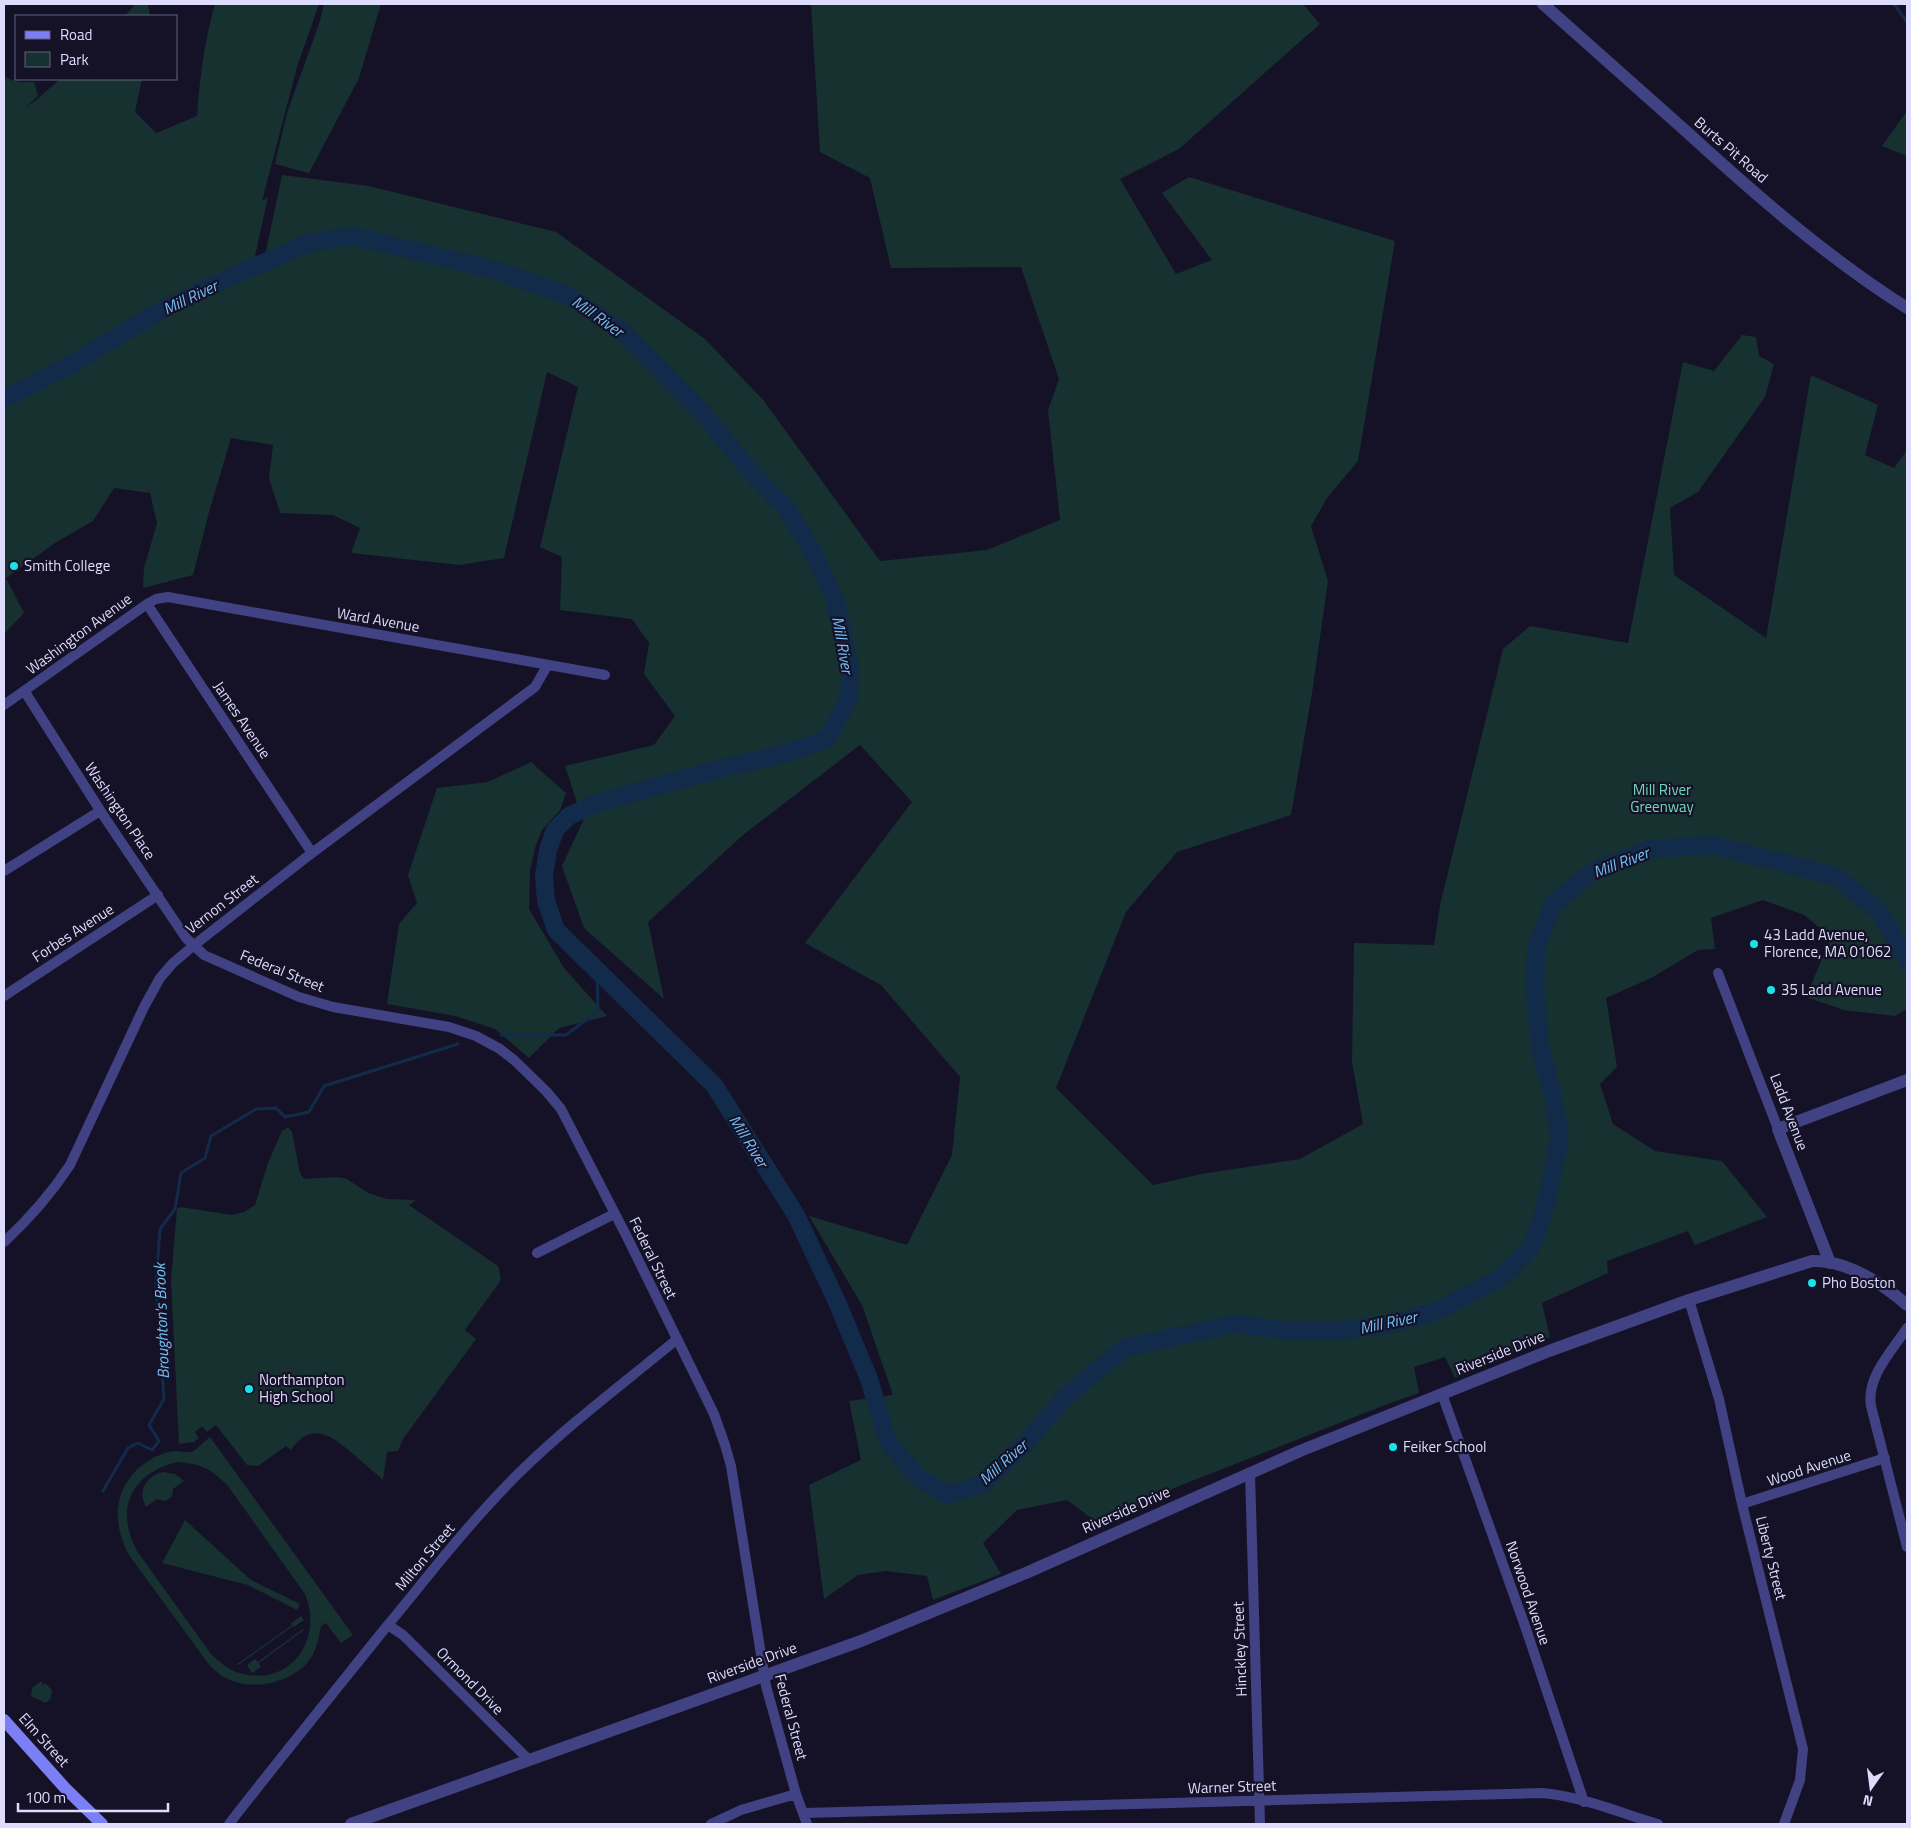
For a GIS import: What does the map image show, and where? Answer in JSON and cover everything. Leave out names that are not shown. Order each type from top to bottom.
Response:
[{"type":"main road","name":"Elm Street","points":[[4,1720],[65,1788],[102,1824]]},
{"type":"street","name":"Burts Pit Road","points":[[1544,4],[1741,182],[1816,244],[1871,285],[1907,308]]},
{"type":"street","name":"Ward Avenue","points":[[146,604],[156,599],[168,597],[604,676]]},
{"type":"street","name":"Washington Avenue","points":[[4,705],[25,692],[146,604]]},
{"type":"street","name":"James Avenue","points":[[146,604],[312,853]]},
{"type":"street","name":"Vernon Street","points":[[4,1242],[30,1218],[55,1188],[70,1165],[144,1007],[156,985],[173,963],[312,853],[535,686],[547,666]]},
{"type":"street","name":"Washington Place","points":[[25,692],[100,810],[193,946]]},
{"type":"street","points":[[4,871],[100,810]]},
{"type":"street","name":"Forbes Avenue","points":[[4,996],[158,895]]},
{"type":"street","name":"Federal Street","points":[[193,946],[204,955],[299,998],[333,1007],[449,1027],[476,1036],[500,1049],[546,1091],[561,1109],[714,1414],[728,1455],[764,1676],[796,1794],[807,1824]]},
{"type":"street","name":"Ladd Avenue","points":[[1718,972],[1830,1262]]},
{"type":"street","points":[[1778,1129],[1907,1080]]},
{"type":"street","points":[[537,1253],[614,1214]]},
{"type":"street","name":"Riverside Drive","points":[[351,1824],[861,1641],[945,1607],[1250,1473],[1549,1350],[1689,1300],[1812,1261],[1830,1262],[1860,1273],[1885,1288],[1907,1305]]},
{"type":"street","name":"Liberty Street","points":[[1689,1300],[1719,1399],[1742,1504],[1803,1749],[1803,1770],[1784,1824]]},
{"type":"street","points":[[1907,1328],[1877,1372],[1870,1391],[1871,1406],[1907,1547]]},
{"type":"street","name":"Milton Street","points":[[229,1824],[316,1713],[446,1555],[520,1473],[558,1437],[676,1340]]},
{"type":"street","name":"Norwood Avenue","points":[[1442,1394],[1518,1607],[1584,1802]]},
{"type":"street","name":"Wood Avenue","points":[[1742,1504],[1885,1458]]},
{"type":"street","name":"Hinckley Street","points":[[1250,1473],[1260,1824]]},
{"type":"street","name":"Ormond Drive","points":[[388,1625],[403,1635],[529,1760]]},
{"type":"street","name":"Warner Street","points":[[804,1813],[1541,1793],[1584,1802],[1658,1824]]},
{"type":"street","points":[[712,1824],[741,1810],[796,1794]]},
{"type":"green space","points":[[135,4],[148,4],[150,15],[126,15]]},
{"type":"green space","name":"Mill River Greenway","points":[[215,4],[319,4],[297,67],[262,201],[268,197],[252,270],[263,265],[282,175],[369,186],[556,232],[705,339],[764,401],[880,561],[987,550],[1060,520],[1048,410],[1059,379],[1021,267],[891,268],[870,178],[820,152],[811,4],[1303,4],[1320,24],[1179,149],[1120,179],[1176,274],[1212,260],[1162,193],[1189,177],[1395,241],[1358,461],[1327,498],[1311,526],[1328,581],[1312,693],[1291,815],[1177,852],[1126,912],[1056,1088],[1153,1185],[1201,1174],[1300,1159],[1363,1124],[1352,1062],[1354,943],[1434,945],[1440,905],[1503,649],[1530,626],[1628,643],[1683,362],[1714,371],[1742,335],[1756,337],[1759,356],[1774,364],[1765,397],[1698,492],[1670,508],[1674,575],[1766,638],[1811,375],[1878,405],[1865,455],[1894,468],[1907,450],[1907,1009],[1895,1016],[1844,1010],[1806,997],[1831,937],[1804,915],[1763,900],[1711,918],[1715,949],[1698,950],[1651,978],[1606,998],[1617,1067],[1600,1084],[1613,1124],[1655,1151],[1722,1161],[1767,1217],[1695,1245],[1688,1231],[1607,1261],[1608,1273],[1542,1303],[1550,1337],[1455,1378],[1445,1357],[1414,1367],[1419,1393],[1174,1488],[1103,1527],[1067,1500],[1017,1510],[983,1543],[1001,1574],[933,1600],[927,1576],[886,1571],[858,1575],[824,1599],[809,1485],[861,1460],[849,1401],[893,1395],[862,1305],[809,1216],[907,1245],[952,1155],[960,1077],[881,985],[805,943],[912,802],[860,745],[743,835],[648,922],[664,999],[584,928],[562,866],[583,821],[565,766],[654,745],[675,716],[644,674],[649,643],[632,619],[560,610],[562,557],[540,547],[578,387],[547,372],[504,558],[459,565],[351,553],[360,528],[333,515],[280,513],[269,478],[273,445],[231,438],[193,575],[143,588],[144,568],[157,523],[150,493],[114,488],[93,521],[55,543],[6,578],[24,613],[4,634],[4,77],[19,82],[34,82],[38,96],[26,107],[59,80],[142,80],[135,112],[156,133],[197,116],[208,32]]},
{"type":"green space","points":[[324,4],[381,4],[359,78],[309,173],[275,164],[287,113],[319,24]]},
{"type":"green space","points":[[1907,111],[1907,156],[1882,146]]},
{"type":"green space","points":[[531,762],[566,793],[560,810],[542,830],[535,848],[530,871],[529,909],[564,968],[607,1016],[559,1028],[529,1058],[495,1029],[455,1016],[387,1004],[399,924],[417,903],[408,875],[437,788],[488,782]]},
{"type":"green space","points":[[288,1127],[292,1132],[300,1173],[304,1179],[338,1177],[347,1179],[368,1193],[387,1199],[416,1200],[409,1205],[498,1266],[501,1280],[465,1330],[476,1339],[403,1439],[398,1451],[387,1452],[383,1480],[337,1442],[322,1434],[314,1433],[307,1435],[291,1450],[286,1446],[258,1466],[247,1465],[216,1425],[207,1432],[202,1426],[195,1432],[199,1438],[194,1442],[179,1444],[171,1281],[177,1209],[180,1207],[232,1215],[244,1212],[255,1205],[268,1163],[282,1131]]},
{"type":"green space","points":[[210,1437],[353,1635],[341,1643],[326,1623],[321,1626],[315,1649],[308,1662],[300,1670],[279,1681],[267,1684],[244,1684],[222,1676],[210,1666],[129,1555],[122,1541],[118,1512],[120,1499],[132,1475],[143,1464],[157,1456],[174,1451],[191,1452]],"holes":[[[177,1462],[211,1471],[228,1486],[305,1594],[310,1611],[310,1627],[306,1643],[298,1656],[288,1666],[274,1673],[258,1676],[236,1672],[211,1654],[137,1551],[130,1536],[127,1521],[128,1508],[131,1495],[138,1484],[148,1475],[161,1468]]]},
{"type":"green space","points":[[163,1472],[175,1474],[184,1481],[173,1489],[172,1497],[165,1501],[157,1499],[146,1507],[142,1495],[145,1485],[152,1477]]},
{"type":"green space","points":[[185,1520],[251,1580],[300,1604],[297,1610],[248,1585],[162,1563]]},
{"type":"green space","points":[[301,1616],[304,1620],[237,1664],[292,1625],[291,1623]]},
{"type":"green space","points":[[303,1629],[259,1663],[261,1667],[252,1673],[247,1665],[255,1659],[258,1662]]},
{"type":"green space","points":[[42,1682],[43,1686],[45,1683],[52,1690],[51,1698],[46,1703],[31,1696],[32,1688]]},
{"type":"waterway","points":[[1894,4],[1907,22]]},
{"type":"waterway","name":"Mill River","points":[[4,399],[68,366],[163,309],[235,275],[309,243],[352,236],[495,270],[569,296],[624,333],[701,411],[752,473],[787,509],[813,552],[835,599],[850,667],[849,699],[827,739],[783,754],[723,768],[597,803],[569,816],[555,830],[548,850],[544,876],[546,901],[556,930],[714,1085],[796,1215],[837,1302],[869,1379],[888,1442],[919,1478],[947,1495],[983,1484],[1023,1446],[1064,1398],[1124,1348],[1235,1324],[1282,1330],[1341,1331],[1389,1324],[1435,1312],[1499,1279],[1533,1245],[1546,1204],[1560,1137],[1552,1092],[1540,1047],[1535,987],[1536,949],[1553,904],[1593,871],[1651,849],[1712,845],[1835,876],[1879,911],[1907,960]]},
{"type":"waterway","name":"Broughton's Brook","points":[[501,1035],[566,1035],[598,1011],[597,971]]},
{"type":"waterway","name":"Broughton's Brook","points":[[103,1491],[128,1448],[138,1443],[152,1450],[159,1441],[149,1425],[164,1399],[156,1283],[160,1229],[175,1209],[181,1173],[205,1158],[211,1136],[256,1109],[276,1108],[285,1117],[309,1112],[324,1086],[458,1044]]},
{"type":"place","name":"Smith College","points":[[14,566]]},
{"type":"place","name":"43 Ladd Avenue, Florence, MA 01062","points":[[1754,944]]},
{"type":"place","name":"35 Ladd Avenue","points":[[1771,990]]},
{"type":"place","name":"Pho Boston","points":[[1812,1283]]},
{"type":"place","name":"Northampton High School","points":[[249,1389]]},
{"type":"place","name":"Feiker School","points":[[1393,1447]]}]
